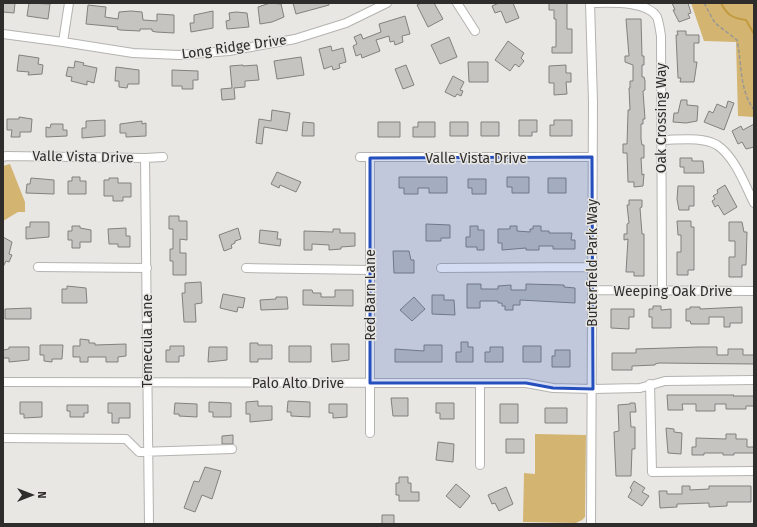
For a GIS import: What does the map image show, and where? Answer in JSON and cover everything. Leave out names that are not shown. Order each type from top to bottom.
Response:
[{"type":"street","points":[[63,42],[69,3]]},
{"type":"street","name":"Long Ridge Drive","points":[[3,34],[63,42],[133,54],[179,55],[229,50],[295,39],[346,23],[387,3]]},
{"type":"street","points":[[457,3],[475,31]]},
{"type":"street","name":"Oak Crossing Way","points":[[590,3],[638,4],[650,8],[657,17],[661,36],[662,291]]},
{"type":"street","name":"Butterfield Park Way","points":[[590,3],[593,102],[593,389],[591,524]]},
{"type":"street","points":[[661,140],[701,141],[716,145],[732,161],[754,203]]},
{"type":"street","name":"Valle Vista Drive","points":[[3,157],[145,158],[163,156]]},
{"type":"street","name":"Valle Vista Drive","points":[[360,157],[592,157]]},
{"type":"street","name":"Temecula Lane","points":[[145,158],[147,268],[146,382],[149,524]]},
{"type":"street","name":"Red Barn Lane","points":[[370,158],[370,432]]},
{"type":"street","points":[[38,267],[147,268]]},
{"type":"street","points":[[440,268],[593,267]]},
{"type":"street","points":[[246,268],[370,270]]},
{"type":"street","name":"Weeping Oak Drive","points":[[593,290],[754,291]]},
{"type":"street","name":"Palo Alto Drive","points":[[3,382],[526,383],[553,388],[593,389],[640,388],[665,381],[754,380]]},
{"type":"street","points":[[480,383],[480,465]]},
{"type":"street","points":[[650,384],[652,472],[754,471]]},
{"type":"street","points":[[3,438],[126,439],[140,452],[232,449]]},
{"type":"path","points":[[704,3],[715,24],[737,40],[741,60],[742,86],[754,110]]},
{"type":"highlighted area","points":[[592,157],[593,389],[553,388],[526,383],[370,383],[370,158]]},
{"type":"shaded area","points":[[691,3],[754,3],[754,117],[738,116],[736,42],[704,41]]},
{"type":"shaded area","points":[[10,164],[25,202],[25,212],[18,212],[3,221],[3,166]]},
{"type":"shaded area","points":[[535,434],[586,435],[585,517],[582,520],[576,523],[523,522],[524,473],[535,474]]},
{"type":"building","points":[[3,3],[15,3],[14,13],[3,12]]},
{"type":"building","points":[[29,3],[50,4],[48,19],[27,16]]},
{"type":"building","points":[[270,3],[281,4],[284,17],[272,22],[260,24],[258,7]]},
{"type":"building","points":[[293,3],[329,3],[329,5],[296,14]]},
{"type":"building","points":[[421,3],[434,3],[443,19],[428,27],[417,5]]},
{"type":"building","points":[[499,3],[513,3],[519,18],[506,23],[501,11],[495,13],[492,6]]},
{"type":"building","points":[[549,3],[567,3],[567,29],[572,29],[572,53],[552,53],[552,47],[556,47],[556,19],[554,19],[554,10],[549,10]]},
{"type":"building","points":[[672,3],[688,3],[691,13],[688,14],[690,18],[679,22],[673,10],[675,10]]},
{"type":"building","points":[[88,5],[106,7],[105,17],[118,19],[119,12],[131,11],[142,12],[143,20],[157,21],[157,14],[174,15],[174,33],[156,32],[152,31],[152,29],[140,29],[140,31],[120,30],[117,29],[118,27],[86,24]]},
{"type":"building","points":[[213,11],[213,28],[191,32],[190,23],[194,23],[194,15]]},
{"type":"building","points":[[229,13],[247,13],[249,27],[227,29],[226,21],[230,20]]},
{"type":"building","points":[[405,16],[410,34],[402,36],[403,42],[395,45],[394,41],[390,42],[389,36],[376,40],[380,51],[362,58],[361,54],[356,56],[353,46],[357,44],[354,37],[361,34],[363,39],[381,32],[379,24]]},
{"type":"building","points":[[626,19],[641,19],[642,56],[644,56],[642,77],[644,77],[645,81],[645,90],[643,91],[645,119],[643,119],[643,124],[641,124],[641,139],[642,145],[644,145],[644,158],[641,158],[642,175],[644,174],[643,186],[634,187],[634,182],[628,182],[627,153],[623,153],[623,144],[627,144],[628,110],[630,110],[629,88],[630,81],[633,81],[633,65],[625,62],[625,56],[629,56]]},
{"type":"building","points":[[677,31],[686,31],[686,35],[699,35],[699,43],[694,43],[694,62],[697,62],[694,82],[680,82],[681,78],[678,78]]},
{"type":"building","points":[[449,37],[457,57],[440,64],[431,45]]},
{"type":"building","points":[[508,41],[524,53],[521,58],[524,61],[519,67],[515,64],[510,71],[495,60]]},
{"type":"building","points":[[331,46],[332,51],[343,48],[346,62],[339,64],[340,68],[333,70],[332,66],[324,69],[319,49]]},
{"type":"building","points":[[19,55],[39,58],[38,64],[43,65],[42,74],[28,75],[29,72],[17,71]]},
{"type":"building","points":[[301,57],[304,75],[277,79],[274,61]]},
{"type":"building","points":[[75,61],[84,63],[83,65],[97,68],[94,83],[87,81],[87,85],[71,81],[72,77],[66,76],[68,67],[74,68]]},
{"type":"building","points":[[468,62],[488,62],[488,82],[469,82]]},
{"type":"building","points":[[257,65],[259,80],[245,81],[245,87],[234,88],[235,99],[222,100],[221,89],[232,88],[230,66]]},
{"type":"building","points":[[406,65],[414,85],[403,89],[395,69]]},
{"type":"building","points":[[566,65],[566,73],[571,73],[571,82],[566,82],[567,94],[554,95],[554,83],[549,83],[549,66]]},
{"type":"building","points":[[116,67],[139,70],[139,84],[128,84],[127,88],[119,87],[119,81],[115,81]]},
{"type":"building","points":[[172,70],[198,71],[198,80],[193,80],[193,89],[182,89],[182,86],[172,86]]},
{"type":"building","points":[[453,76],[464,82],[460,90],[463,91],[461,96],[457,94],[455,97],[445,92]]},
{"type":"building","points":[[681,100],[687,100],[687,105],[698,106],[697,121],[686,123],[673,122],[674,113],[678,113]]},
{"type":"building","points":[[728,101],[734,103],[724,130],[704,122],[709,111],[713,113],[717,104],[726,108]]},
{"type":"building","points":[[272,110],[290,113],[287,131],[264,127],[262,144],[256,143],[259,119],[271,121]]},
{"type":"building","points":[[19,117],[32,119],[31,132],[20,132],[20,137],[11,137],[12,130],[7,130],[7,119],[19,119]]},
{"type":"building","points":[[105,120],[105,136],[82,138],[82,128],[86,128],[86,121]]},
{"type":"building","points":[[519,120],[537,120],[537,132],[532,132],[532,136],[519,136]]},
{"type":"building","points":[[554,120],[572,120],[572,136],[550,136],[550,125],[554,125]]},
{"type":"building","points":[[142,121],[142,124],[146,123],[146,136],[126,137],[126,133],[120,133],[120,124]]},
{"type":"building","points":[[303,122],[314,123],[314,136],[302,136]]},
{"type":"building","points":[[378,122],[400,122],[400,137],[378,137]]},
{"type":"building","points":[[418,122],[435,122],[435,137],[413,137],[413,127],[418,127]]},
{"type":"building","points":[[450,122],[468,122],[468,136],[450,136]]},
{"type":"building","points":[[481,122],[499,122],[499,136],[481,136]]},
{"type":"building","points":[[51,124],[63,124],[63,130],[67,130],[67,136],[46,137],[46,127],[50,128]]},
{"type":"building","points":[[754,124],[754,147],[746,149],[742,142],[738,144],[732,131],[741,126],[743,130]]},
{"type":"building","points":[[680,158],[692,158],[692,161],[703,161],[704,173],[684,173],[684,167],[680,167]]},
{"type":"building","points":[[277,172],[301,182],[296,192],[280,185],[279,188],[271,184]]},
{"type":"building","points":[[72,177],[80,177],[80,181],[86,181],[86,194],[68,194],[68,181],[72,181]]},
{"type":"building","points":[[399,177],[447,177],[447,193],[429,193],[429,188],[418,188],[418,194],[404,194],[404,188],[399,188]]},
{"type":"building","points":[[507,177],[529,177],[529,193],[512,193],[512,187],[507,187]]},
{"type":"building","points":[[31,178],[54,180],[54,194],[26,193],[27,184],[30,184]]},
{"type":"building","points":[[109,178],[118,178],[118,183],[131,183],[131,197],[123,197],[123,201],[113,201],[113,196],[104,196],[104,180],[109,180]]},
{"type":"building","points":[[548,178],[566,178],[566,193],[548,193]]},
{"type":"building","points":[[468,179],[486,179],[486,194],[472,194],[472,188],[468,188]]},
{"type":"building","points":[[725,185],[737,207],[724,215],[718,205],[715,207],[712,201],[715,199],[713,196],[718,193],[717,190]]},
{"type":"building","points":[[678,186],[694,186],[694,206],[689,206],[689,210],[679,210],[677,199]]},
{"type":"building","points":[[629,200],[642,200],[642,207],[640,208],[642,234],[644,234],[644,276],[634,276],[634,272],[626,272],[628,239],[624,240],[624,234],[627,234],[627,224],[629,223],[627,205],[629,205]]},
{"type":"building","points":[[169,216],[179,216],[179,221],[187,221],[187,240],[180,239],[180,253],[186,253],[186,275],[173,275],[173,261],[170,261],[170,249],[173,249],[173,229],[169,229]]},
{"type":"building","points":[[677,221],[691,221],[691,227],[694,227],[694,270],[688,270],[688,275],[677,275],[677,252],[681,252],[681,235],[678,235]]},
{"type":"building","points":[[30,222],[49,222],[49,237],[26,239],[26,227],[30,227]]},
{"type":"building","points":[[729,222],[742,222],[744,232],[747,232],[746,265],[742,265],[742,277],[729,277],[729,257],[735,257],[735,241],[729,241]]},
{"type":"building","points":[[426,224],[450,225],[450,238],[441,238],[441,241],[426,241]]},
{"type":"building","points":[[72,226],[80,226],[80,228],[91,230],[91,242],[80,242],[80,248],[72,248],[72,240],[68,240],[68,231],[72,231]]},
{"type":"building","points":[[470,226],[478,226],[478,230],[484,230],[484,250],[477,250],[477,247],[466,247],[466,237],[470,237]]},
{"type":"building","points":[[510,226],[517,226],[517,231],[530,232],[530,229],[533,229],[533,226],[541,226],[541,231],[549,231],[549,233],[572,233],[571,240],[575,240],[575,249],[553,249],[553,246],[539,246],[539,250],[526,250],[526,248],[502,250],[502,243],[498,243],[498,229],[510,229]]},
{"type":"building","points":[[126,228],[126,236],[130,236],[130,247],[118,247],[118,244],[109,244],[108,229]]},
{"type":"building","points":[[238,228],[241,239],[235,241],[235,243],[231,245],[232,248],[224,251],[219,235]]},
{"type":"building","points":[[333,229],[340,229],[340,233],[355,233],[355,246],[329,250],[329,245],[312,244],[312,250],[304,250],[304,231],[333,232]]},
{"type":"building","points":[[260,230],[278,232],[277,239],[281,239],[280,246],[259,243]]},
{"type":"building","points":[[3,237],[12,242],[9,254],[12,255],[9,262],[6,261],[3,267]]},
{"type":"building","points":[[393,251],[409,251],[411,260],[414,260],[414,273],[394,273]]},
{"type":"building","points":[[201,282],[202,303],[195,304],[196,322],[184,322],[182,293],[185,293],[185,283]]},
{"type":"building","points":[[467,284],[481,284],[481,289],[498,289],[498,286],[511,285],[511,290],[526,290],[526,284],[564,285],[564,287],[575,288],[575,303],[520,300],[520,305],[513,305],[513,310],[505,310],[505,306],[502,306],[502,303],[498,303],[498,301],[480,301],[480,308],[467,308]]},
{"type":"building","points":[[67,286],[86,288],[87,303],[62,303],[62,289],[67,289]]},
{"type":"building","points":[[303,290],[312,290],[313,293],[321,293],[321,297],[335,297],[335,290],[353,290],[353,306],[303,305]]},
{"type":"building","points":[[223,294],[245,298],[243,308],[238,307],[237,312],[220,308]]},
{"type":"building","points":[[432,295],[444,295],[444,300],[454,300],[455,315],[432,314]]},
{"type":"building","points":[[276,297],[287,297],[288,309],[261,310],[260,300],[276,299]]},
{"type":"building","points":[[414,297],[425,309],[412,321],[400,310]]},
{"type":"building","points":[[653,306],[661,306],[661,310],[671,309],[671,328],[652,328],[652,317],[649,317],[649,309],[653,309]]},
{"type":"building","points":[[690,307],[700,307],[700,309],[742,307],[742,323],[730,323],[730,327],[724,327],[724,317],[709,317],[709,324],[691,324],[690,321],[686,321],[686,309],[690,309]]},
{"type":"building","points":[[31,308],[31,319],[5,319],[5,309]]},
{"type":"building","points":[[611,309],[634,309],[634,317],[629,317],[629,329],[611,328]]},
{"type":"building","points":[[80,339],[89,340],[89,343],[95,343],[95,345],[126,344],[126,356],[118,357],[118,362],[106,362],[106,357],[88,357],[88,362],[80,362],[80,357],[73,357],[73,346],[80,346]]},
{"type":"building","points":[[461,342],[468,342],[468,347],[473,347],[473,362],[456,362],[456,352],[461,352]]},
{"type":"building","points":[[250,343],[258,343],[258,345],[272,345],[272,359],[258,359],[258,362],[250,362]]},
{"type":"building","points":[[331,344],[349,344],[349,360],[332,362]]},
{"type":"building","points":[[40,345],[63,345],[62,359],[52,359],[52,362],[44,361],[44,355],[40,355]]},
{"type":"building","points":[[424,345],[442,345],[442,362],[395,362],[395,349],[424,351]]},
{"type":"building","points":[[170,346],[184,346],[184,356],[179,356],[179,362],[166,362],[166,350],[170,350]]},
{"type":"building","points":[[289,346],[311,346],[311,362],[289,362]]},
{"type":"building","points":[[523,346],[541,346],[541,362],[523,362]]},
{"type":"building","points":[[9,347],[29,347],[29,360],[9,362],[9,358],[3,358],[3,350],[9,349]]},
{"type":"building","points":[[209,347],[227,347],[227,360],[208,362]]},
{"type":"building","points":[[490,347],[503,347],[503,362],[485,362],[485,352],[490,352]]},
{"type":"building","points":[[717,347],[717,355],[728,355],[728,349],[743,349],[743,355],[754,355],[754,364],[659,363],[655,365],[632,366],[632,370],[612,370],[612,353],[636,353],[636,349]]},
{"type":"building","points":[[555,350],[570,350],[570,367],[552,367],[552,356],[555,356]]},
{"type":"building","points":[[667,395],[754,396],[754,406],[746,406],[746,409],[726,409],[726,404],[715,404],[715,411],[696,411],[696,404],[682,404],[683,410],[668,410]]},
{"type":"building","points":[[391,398],[408,398],[408,416],[393,416]]},
{"type":"building","points":[[258,401],[258,406],[272,406],[272,420],[250,422],[250,414],[246,414],[246,402]]},
{"type":"building","points":[[288,401],[310,402],[310,417],[291,416],[291,412],[287,412]]},
{"type":"building","points":[[20,402],[42,402],[42,417],[24,418],[24,414],[20,414]]},
{"type":"building","points":[[209,402],[231,403],[231,417],[213,417],[213,412],[209,412]]},
{"type":"building","points":[[108,403],[130,403],[130,418],[119,418],[119,423],[112,423],[112,413],[108,413]]},
{"type":"building","points":[[175,403],[197,404],[197,417],[179,416],[179,414],[174,414]]},
{"type":"building","points":[[436,403],[454,403],[454,419],[440,419],[440,413],[436,413]]},
{"type":"building","points":[[635,403],[636,412],[630,412],[631,427],[635,427],[635,449],[632,449],[631,476],[616,476],[614,432],[619,431],[618,405]]},
{"type":"building","points":[[329,404],[347,404],[347,417],[333,418],[333,413],[329,413]]},
{"type":"building","points":[[500,404],[518,404],[518,423],[500,423]]},
{"type":"building","points":[[67,405],[88,405],[88,413],[84,413],[84,417],[70,417],[70,411],[67,411]]},
{"type":"building","points":[[545,408],[567,408],[567,423],[545,423]]},
{"type":"building","points":[[666,428],[674,429],[674,432],[682,433],[681,454],[668,453]]},
{"type":"building","points":[[726,434],[736,434],[736,439],[747,439],[747,447],[754,447],[754,453],[734,453],[734,455],[723,455],[723,453],[704,453],[704,455],[692,455],[692,447],[696,447],[696,438],[726,439]]},
{"type":"building","points":[[233,435],[233,444],[222,444],[222,436]]},
{"type":"building","points":[[506,439],[524,439],[524,453],[506,453]]},
{"type":"building","points":[[438,442],[454,444],[453,462],[436,460]]},
{"type":"building","points":[[205,467],[221,471],[212,499],[202,495],[195,512],[184,508],[194,481],[199,482]]},
{"type":"building","points":[[399,477],[408,477],[408,483],[411,483],[411,492],[419,492],[419,501],[399,501],[399,495],[396,495],[396,483],[399,483]]},
{"type":"building","points":[[634,481],[645,488],[642,492],[649,496],[642,506],[628,497],[632,490],[630,488]]},
{"type":"building","points":[[456,484],[470,496],[460,508],[446,496]]},
{"type":"building","points":[[682,486],[690,486],[690,490],[709,489],[709,486],[751,486],[751,502],[727,502],[727,506],[709,507],[709,503],[677,504],[677,507],[660,508],[659,491],[667,491],[667,494],[682,494]]},
{"type":"building","points":[[506,487],[513,504],[499,511],[495,503],[492,504],[488,495]]},
{"type":"building","points":[[382,515],[394,515],[394,524],[382,524]]},
{"type":"waterway","points":[[721,3],[730,15],[746,20],[754,34]]}]
